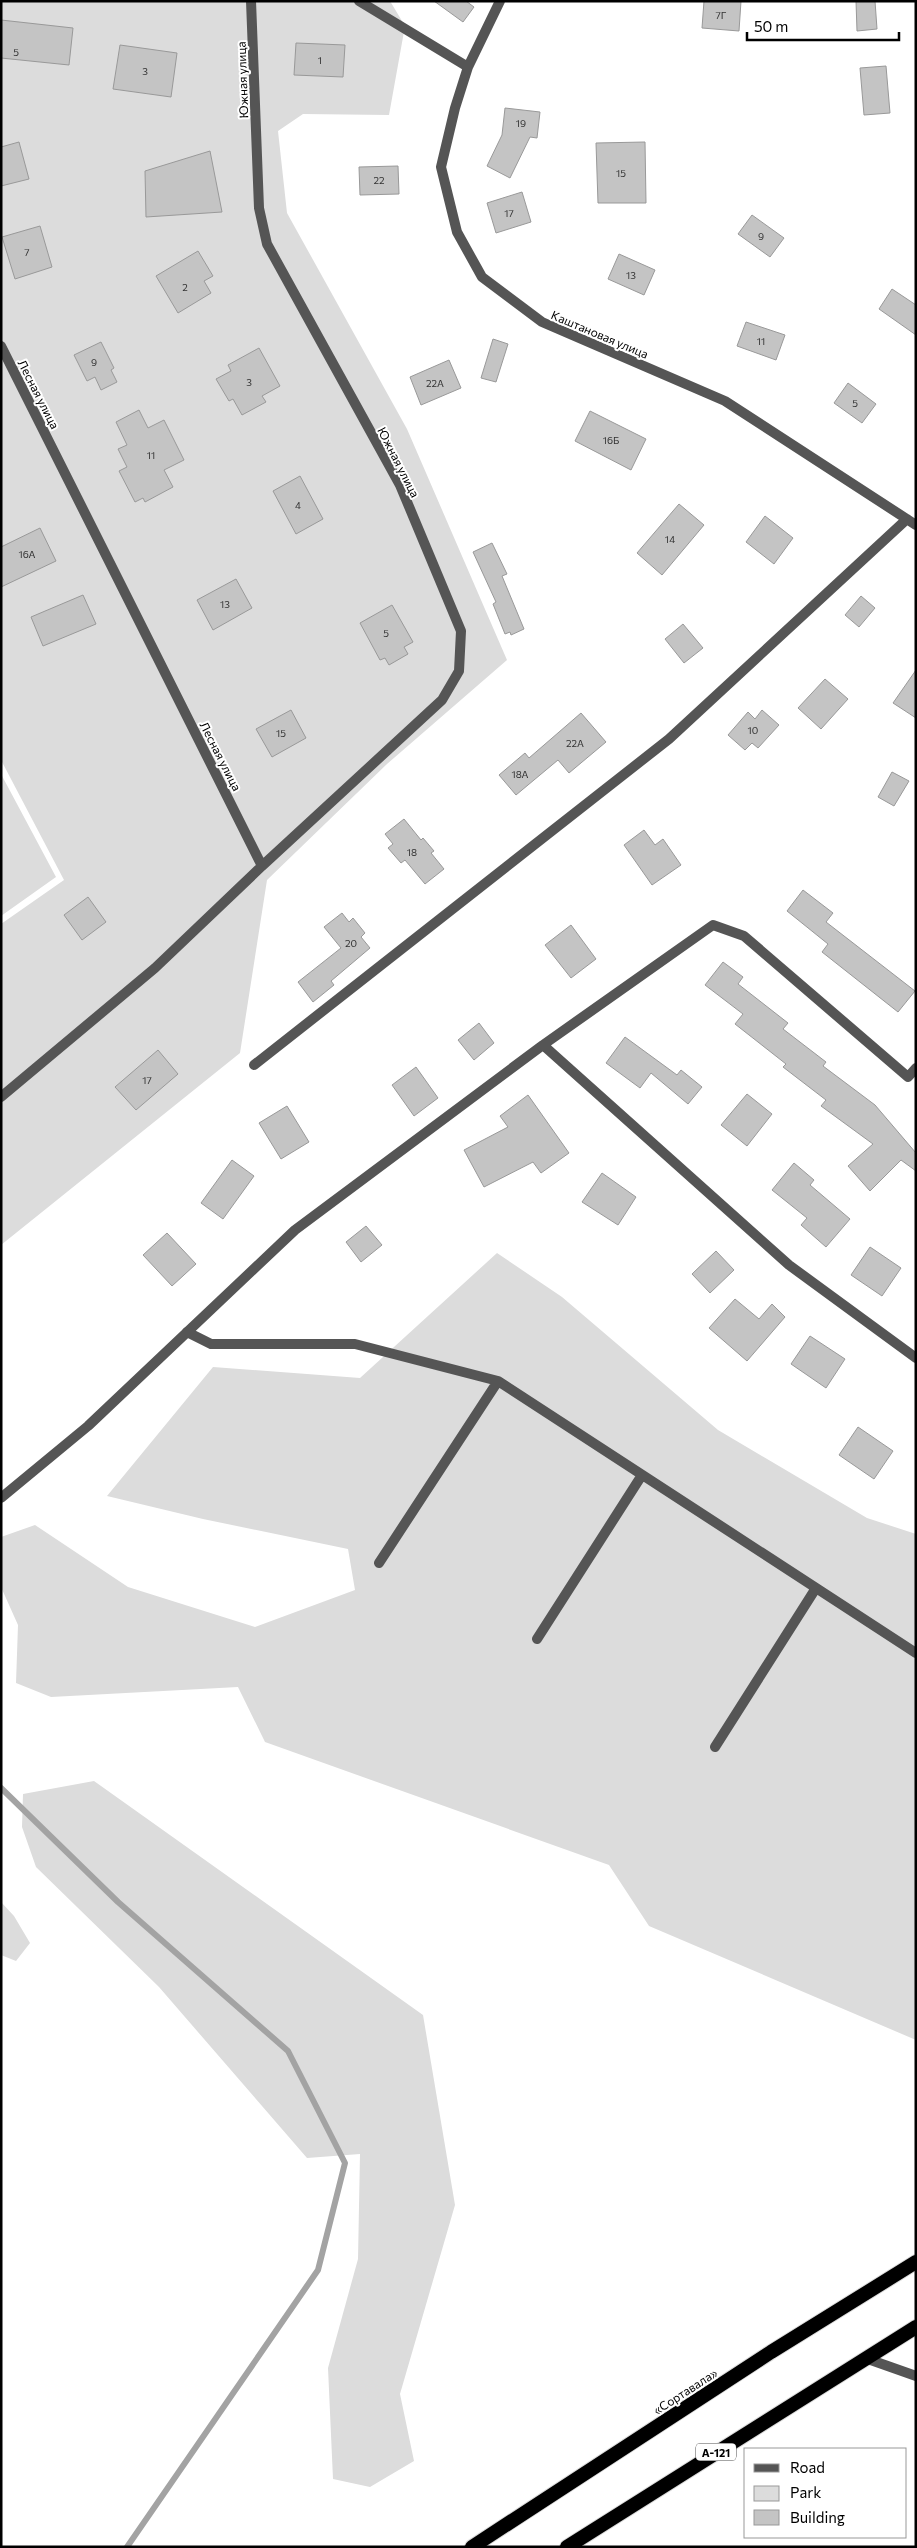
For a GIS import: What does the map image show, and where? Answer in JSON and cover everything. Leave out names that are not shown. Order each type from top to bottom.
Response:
[{"type":"highway","name":"«Сортавала»","points":[[472,2547],[771,2352],[916,2262]]},
{"type":"highway","name":"А-121","points":[[567,2547],[916,2327]]},
{"type":"street","name":"Южная улица","points":[[251,1],[259,208],[267,244],[400,485],[460,631],[459,671],[442,700],[262,866]]},
{"type":"street","points":[[359,1],[468,67]]},
{"type":"street","name":"Каштановая улица","points":[[500,1],[468,67],[455,108],[441,167],[457,232],[482,277],[542,322],[725,401],[911,522]]},
{"type":"street","name":"Лесная улица","points":[[1,346],[262,866]]},
{"type":"street","points":[[254,1065],[669,739],[911,522]]},
{"type":"street","points":[[1,1096],[155,968],[262,866]]},
{"type":"street","points":[[1,1498],[88,1426],[294,1230],[543,1045],[713,925],[744,936],[912,1080],[916,1068]]},
{"type":"street","points":[[543,1045],[788,1265],[916,1358]]},
{"type":"street","points":[[187,1332],[211,1344],[356,1344],[498,1381],[916,1653]]},
{"type":"street","points":[[379,1563],[498,1381]]},
{"type":"street","points":[[537,1639],[642,1474]]},
{"type":"street","points":[[715,1746],[816,1588]]},
{"type":"street","points":[[866,2358],[916,2376]]},
{"type":"green space","points":[[1,1],[390,1],[405,26],[389,115],[303,114],[278,131],[287,213],[407,429],[507,660],[387,764],[267,880],[240,1053],[1,1245],[1,924],[64,880],[1,760]]},
{"type":"green space","points":[[1,774],[56,877],[1,916]]},
{"type":"green space","points":[[497,1253],[562,1297],[718,1430],[867,1518],[916,1534],[916,2040],[649,1926],[609,1865],[265,1742],[238,1687],[51,1697],[16,1683],[18,1625],[1,1587],[1,1537],[35,1525],[128,1587],[255,1627],[355,1590],[348,1549],[203,1519],[107,1496],[213,1367],[360,1378]]},
{"type":"green space","points":[[94,1781],[423,2015],[455,2205],[400,2394],[414,2461],[370,2487],[333,2479],[328,2368],[358,2259],[360,2154],[307,2158],[159,1987],[36,1867],[22,1827],[23,1794]]},
{"type":"green space","points":[[1,1902],[14,1916],[30,1943],[16,1961],[1,1955]]},
{"type":"building","points":[[434,1],[466,1],[474,7],[463,22]]},
{"type":"building","points":[[704,1],[741,1],[739,31],[702,28]]},
{"type":"building","points":[[856,1],[875,1],[877,29],[857,31]]},
{"type":"building","points":[[1,20],[73,28],[69,65],[1,58]]},
{"type":"building","points":[[296,43],[345,45],[343,77],[294,75]]},
{"type":"building","points":[[120,45],[177,53],[171,97],[113,89]]},
{"type":"building","points":[[886,66],[890,113],[864,115],[860,68]]},
{"type":"building","points":[[505,108],[540,112],[537,138],[530,137],[510,178],[487,166],[502,135]]},
{"type":"building","points":[[19,142],[29,179],[1,186],[1,147]]},
{"type":"building","points":[[645,142],[646,203],[598,203],[596,143]]},
{"type":"building","points":[[210,151],[222,212],[146,217],[145,171]]},
{"type":"building","points":[[398,166],[399,194],[360,195],[359,167]]},
{"type":"building","points":[[522,192],[531,222],[496,233],[487,203]]},
{"type":"building","points":[[752,215],[784,238],[770,257],[738,234]]},
{"type":"building","points":[[40,226],[52,267],[15,279],[2,237]]},
{"type":"building","points":[[198,251],[213,276],[204,281],[211,293],[178,313],[156,276]]},
{"type":"building","points":[[619,254],[655,270],[644,295],[608,279]]},
{"type":"building","points":[[892,289],[916,305],[916,335],[879,309]]},
{"type":"building","points":[[746,322],[785,335],[776,360],[737,346]]},
{"type":"building","points":[[493,339],[508,344],[496,382],[481,378]]},
{"type":"building","points":[[101,342],[114,368],[111,370],[117,382],[101,390],[95,377],[87,381],[74,355]]},
{"type":"building","points":[[259,348],[280,386],[262,396],[266,402],[242,415],[233,399],[229,401],[216,379],[231,371],[228,365]]},
{"type":"building","points":[[449,360],[461,388],[421,405],[410,377]]},
{"type":"building","points":[[848,383],[876,404],[862,423],[834,403]]},
{"type":"building","points":[[139,410],[148,428],[164,420],[184,460],[164,470],[173,487],[145,502],[143,498],[135,502],[119,471],[127,467],[118,449],[127,445],[116,422]]},
{"type":"building","points":[[590,411],[646,439],[631,470],[575,441]]},
{"type":"building","points":[[300,476],[323,519],[296,534],[273,491]]},
{"type":"building","points":[[679,504],[704,525],[662,575],[637,553]]},
{"type":"building","points":[[765,516],[793,538],[774,564],[746,542]]},
{"type":"building","points":[[40,528],[56,561],[1,587],[1,547]]},
{"type":"building","points":[[492,543],[507,574],[502,576],[524,629],[511,635],[510,632],[505,634],[493,604],[496,602],[473,552]]},
{"type":"building","points":[[236,579],[252,608],[213,630],[197,600]]},
{"type":"building","points":[[83,595],[96,624],[43,646],[31,617]]},
{"type":"building","points":[[861,596],[875,608],[859,627],[845,615]]},
{"type":"building","points":[[392,605],[413,642],[404,647],[408,654],[389,665],[385,658],[380,660],[360,623]]},
{"type":"building","points":[[683,624],[703,648],[684,663],[665,639]]},
{"type":"building","points":[[916,670],[916,718],[893,703]]},
{"type":"building","points":[[825,679],[848,699],[821,729],[798,708]]},
{"type":"building","points":[[291,710],[306,738],[272,757],[256,729]]},
{"type":"building","points":[[762,710],[779,725],[758,748],[752,743],[745,750],[728,735],[748,712],[755,719]]},
{"type":"building","points":[[581,713],[606,742],[569,773],[558,760],[516,795],[499,775],[525,753],[529,758]]},
{"type":"building","points":[[892,772],[909,781],[894,806],[878,797]]},
{"type":"building","points":[[404,819],[421,840],[423,838],[434,851],[431,853],[444,869],[425,884],[405,860],[401,863],[388,848],[393,844],[385,834]]},
{"type":"building","points":[[644,830],[655,845],[663,839],[681,865],[652,885],[624,845]]},
{"type":"building","points":[[803,890],[833,913],[826,922],[915,991],[898,1012],[822,952],[828,944],[787,911]]},
{"type":"building","points":[[88,897],[106,922],[82,940],[64,915]]},
{"type":"building","points":[[342,913],[349,922],[353,918],[365,933],[361,937],[370,948],[331,981],[334,985],[313,1002],[298,982],[341,948],[324,927]]},
{"type":"building","points":[[571,925],[596,959],[571,978],[545,945]]},
{"type":"building","points":[[723,962],[743,977],[738,984],[788,1023],[783,1029],[826,1062],[823,1066],[875,1105],[916,1153],[916,1171],[901,1160],[870,1191],[848,1166],[873,1144],[821,1106],[826,1100],[783,1067],[786,1064],[735,1024],[743,1014],[705,985]]},
{"type":"building","points":[[479,1023],[494,1043],[474,1060],[458,1040]]},
{"type":"building","points":[[625,1037],[677,1075],[681,1070],[702,1087],[688,1104],[651,1073],[640,1088],[606,1063]]},
{"type":"building","points":[[158,1050],[178,1074],[136,1110],[115,1087]]},
{"type":"building","points":[[416,1067],[438,1098],[414,1116],[392,1085]]},
{"type":"building","points":[[747,1094],[772,1114],[747,1146],[721,1125]]},
{"type":"building","points":[[528,1095],[569,1153],[541,1173],[533,1162],[484,1187],[464,1150],[508,1127],[500,1116]]},
{"type":"building","points":[[287,1106],[309,1142],[281,1159],[259,1123]]},
{"type":"building","points":[[232,1160],[254,1176],[223,1219],[201,1203]]},
{"type":"building","points":[[794,1163],[814,1180],[810,1185],[850,1219],[826,1247],[801,1225],[807,1218],[772,1190]]},
{"type":"building","points":[[602,1173],[636,1197],[618,1225],[582,1202]]},
{"type":"building","points":[[366,1226],[382,1245],[361,1262],[346,1242]]},
{"type":"building","points":[[167,1233],[196,1264],[172,1286],[143,1255]]},
{"type":"building","points":[[870,1247],[901,1268],[882,1296],[851,1275]]},
{"type":"building","points":[[716,1251],[734,1270],[710,1293],[692,1274]]},
{"type":"building","points":[[735,1299],[759,1319],[772,1304],[785,1317],[747,1361],[709,1328]]},
{"type":"building","points":[[810,1336],[845,1359],[826,1388],[791,1364]]},
{"type":"building","points":[[858,1427],[893,1451],[874,1479],[839,1455]]},
{"type":"waterway","points":[[1,1788],[118,1902],[288,2051],[345,2163],[318,2270],[127,2547]]}]
